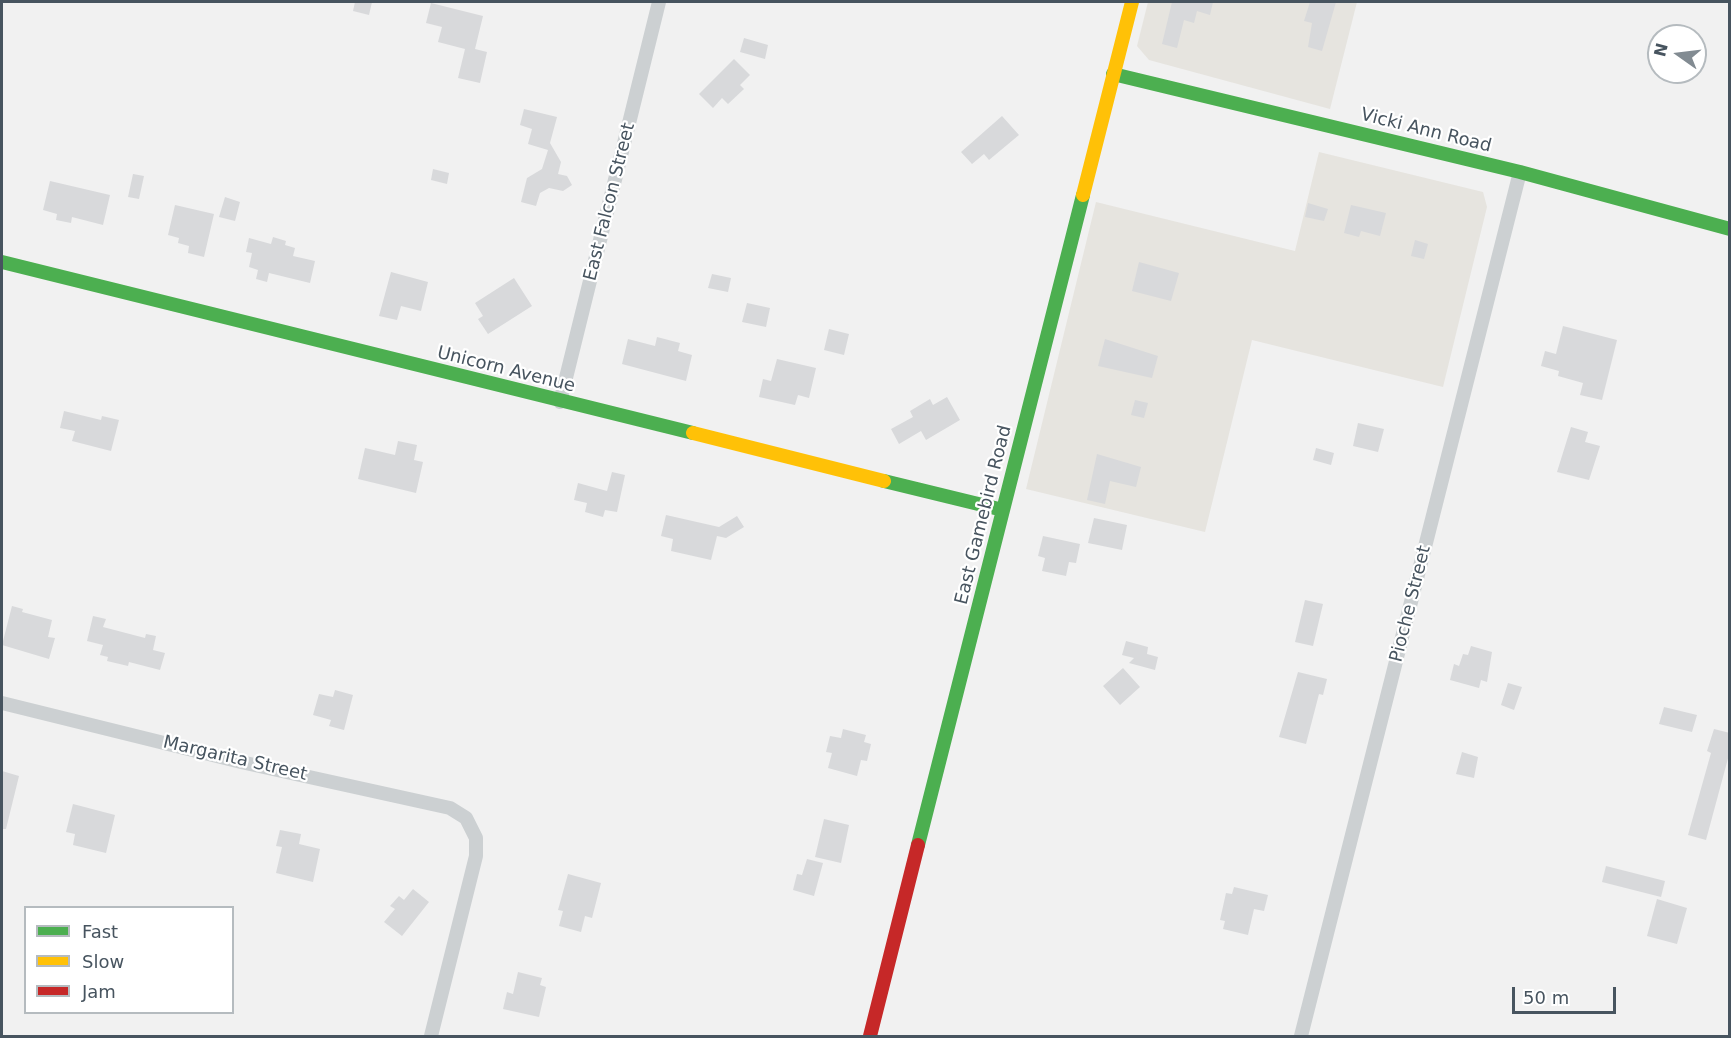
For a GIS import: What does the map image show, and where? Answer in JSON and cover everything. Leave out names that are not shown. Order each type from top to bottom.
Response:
[{"type":"street","name":"East Falcon Street","points":[[560,402],[659,2]]},
{"type":"street","name":"East Gamebird Road","points":[[870,1036],[1132,2]]},
{"type":"street","name":"Vicki Ann Road","points":[[1113,74],[1520,172],[1730,229]]},
{"type":"street","name":"Pioche Street","points":[[1301,1036],[1520,172]]},
{"type":"street","name":"Unicorn Avenue","points":[[2,262],[1003,510]]},
{"type":"street","name":"Margarita Street","points":[[2,703],[230,759],[450,808],[466,818],[476,838],[476,856],[431,1036]]},
{"type":"shaded area","points":[[1148,2],[1357,2],[1330,109],[1149,60],[1137,46]]},
{"type":"shaded area","points":[[1319,152],[1483,192],[1487,207],[1443,387],[1252,340],[1205,532],[1026,489],[1096,202],[1295,251]]},
{"type":"building","points":[[355,2],[372,2],[369,15],[353,11]]},
{"type":"building","points":[[1172,2],[1213,2],[1210,15],[1197,11],[1194,23],[1184,20],[1177,48],[1162,44]]},
{"type":"building","points":[[1310,2],[1336,2],[1322,51],[1308,47],[1312,23],[1304,21]]},
{"type":"building","points":[[431,3],[483,16],[475,49],[487,52],[480,83],[458,78],[465,49],[438,42],[442,27],[426,23]]},
{"type":"building","points":[[744,38],[768,45],[765,59],[740,52]]},
{"type":"building","points":[[734,59],[750,75],[740,85],[744,89],[728,104],[722,98],[713,108],[699,94]]},
{"type":"building","points":[[524,109],[557,117],[550,143],[561,162],[558,174],[567,176],[572,185],[563,191],[549,188],[540,193],[536,206],[521,202],[527,178],[542,169],[548,150],[528,144],[532,129],[520,125]]},
{"type":"building","points":[[1002,116],[1019,135],[989,160],[984,154],[972,164],[961,152]]},
{"type":"building","points":[[433,169],[449,173],[447,184],[431,180]]},
{"type":"building","points":[[133,174],[144,176],[139,199],[128,197]]},
{"type":"building","points":[[50,181],[110,195],[103,225],[72,217],[71,223],[56,220],[57,214],[43,210]]},
{"type":"building","points":[[225,197],[240,202],[235,221],[219,217]]},
{"type":"building","points":[[1308,203],[1328,209],[1324,221],[1305,217]]},
{"type":"building","points":[[175,205],[214,214],[204,257],[188,253],[189,246],[178,243],[179,238],[168,235]]},
{"type":"building","points":[[1351,205],[1386,213],[1380,236],[1361,231],[1359,237],[1344,233]]},
{"type":"building","points":[[273,237],[286,241],[285,245],[295,248],[293,256],[315,261],[310,283],[269,273],[267,282],[256,279],[258,270],[249,267],[252,253],[246,252],[249,238],[271,244]]},
{"type":"building","points":[[1415,240],[1428,244],[1424,259],[1411,256]]},
{"type":"building","points":[[1139,262],[1179,273],[1171,301],[1132,291]]},
{"type":"building","points":[[391,272],[428,282],[421,311],[401,306],[397,320],[379,316]]},
{"type":"building","points":[[712,274],[731,278],[728,292],[708,288]]},
{"type":"building","points":[[514,278],[532,306],[488,334],[478,319],[483,316],[475,303]]},
{"type":"building","points":[[747,303],[770,308],[766,327],[742,322]]},
{"type":"building","points":[[1563,326],[1617,340],[1602,400],[1580,395],[1583,383],[1558,376],[1559,371],[1541,366],[1545,351],[1556,354]]},
{"type":"building","points":[[829,329],[849,334],[844,355],[824,350]]},
{"type":"building","points":[[657,337],[680,343],[678,351],[692,355],[686,381],[622,364],[628,339],[655,346]]},
{"type":"building","points":[[1105,339],[1158,356],[1152,378],[1098,366]]},
{"type":"building","points":[[777,359],[816,368],[809,398],[798,395],[795,405],[759,397],[763,379],[771,381]]},
{"type":"building","points":[[947,397],[960,420],[926,440],[921,431],[899,444],[891,429],[913,417],[910,411],[930,399],[933,405]]},
{"type":"building","points":[[1135,400],[1148,403],[1144,418],[1131,415]]},
{"type":"building","points":[[64,411],[101,420],[102,416],[119,420],[111,451],[72,441],[75,431],[60,428]]},
{"type":"building","points":[[1358,423],[1384,429],[1378,452],[1353,446]]},
{"type":"building","points":[[1571,427],[1588,432],[1585,442],[1600,446],[1589,480],[1557,472]]},
{"type":"building","points":[[398,441],[417,445],[414,460],[423,462],[416,493],[358,479],[365,448],[395,455]]},
{"type":"building","points":[[1316,448],[1334,453],[1331,465],[1313,460]]},
{"type":"building","points":[[1097,454],[1141,467],[1136,487],[1110,481],[1105,504],[1087,500]]},
{"type":"building","points":[[612,472],[625,475],[617,512],[605,510],[603,517],[585,512],[587,503],[574,500],[578,483],[607,491]]},
{"type":"building","points":[[666,515],[719,527],[737,516],[744,527],[726,538],[717,536],[711,560],[671,551],[673,539],[661,536]]},
{"type":"building","points":[[1094,518],[1127,525],[1122,550],[1088,543]]},
{"type":"building","points":[[1043,536],[1080,544],[1076,563],[1069,562],[1066,576],[1042,571],[1045,558],[1038,556]]},
{"type":"building","points":[[1305,600],[1323,604],[1313,646],[1295,642]]},
{"type":"building","points":[[12,606],[23,609],[22,612],[52,620],[48,637],[55,638],[49,659],[2,645]]},
{"type":"building","points":[[93,616],[106,619],[103,627],[145,638],[146,634],[156,636],[153,650],[165,653],[160,670],[129,662],[128,666],[107,661],[108,657],[100,655],[103,645],[87,641]]},
{"type":"building","points":[[1126,641],[1148,647],[1147,654],[1158,657],[1155,670],[1129,663],[1134,658],[1122,655]]},
{"type":"building","points":[[1471,646],[1492,652],[1487,682],[1481,680],[1479,688],[1450,680],[1454,664],[1459,666],[1463,654],[1468,655]]},
{"type":"building","points":[[1123,668],[1140,687],[1120,705],[1103,686]]},
{"type":"building","points":[[1298,672],[1327,679],[1323,695],[1319,694],[1306,744],[1279,737]]},
{"type":"building","points":[[1508,683],[1522,687],[1514,710],[1501,705]]},
{"type":"building","points":[[335,690],[353,695],[344,730],[329,726],[331,720],[313,715],[319,694],[333,697]]},
{"type":"building","points":[[1664,707],[1697,715],[1692,732],[1659,724]]},
{"type":"building","points":[[843,729],[866,735],[864,742],[871,744],[867,761],[861,760],[857,776],[828,768],[832,753],[826,752],[830,736],[841,738]]},
{"type":"building","points":[[1714,729],[1730,733],[1730,751],[1706,840],[1688,835],[1711,753],[1707,751]]},
{"type":"building","points":[[1462,752],[1478,757],[1474,778],[1456,774]]},
{"type":"building","points":[[2,771],[19,776],[6,829],[2,829]]},
{"type":"building","points":[[73,804],[115,815],[106,853],[73,845],[75,834],[66,832]]},
{"type":"building","points":[[824,819],[849,825],[841,863],[815,857]]},
{"type":"building","points":[[280,830],[301,834],[299,844],[320,849],[313,882],[276,873],[282,847],[276,846]]},
{"type":"building","points":[[807,859],[823,863],[814,896],[793,890],[797,874],[802,875]]},
{"type":"building","points":[[1606,866],[1665,881],[1661,897],[1602,882]]},
{"type":"building","points":[[568,874],[601,883],[592,918],[585,916],[581,932],[559,926],[563,911],[558,910]]},
{"type":"building","points":[[1234,887],[1268,895],[1264,911],[1254,909],[1248,935],[1223,929],[1225,921],[1220,920],[1226,893],[1232,894]]},
{"type":"building","points":[[413,889],[429,902],[402,936],[384,922],[395,909],[390,906],[399,896],[404,900]]},
{"type":"building","points":[[1657,899],[1687,908],[1677,944],[1647,936]]},
{"type":"building","points":[[518,972],[542,978],[540,985],[546,987],[539,1017],[503,1009],[507,992],[513,994]]},
{"type":"traffic: fast","points":[[1113,74],[1520,172],[1730,229]]},
{"type":"traffic: fast","points":[[918,845],[1083,195]]},
{"type":"traffic: fast","points":[[2,262],[693,433]]},
{"type":"traffic: fast","points":[[884,481],[1003,510]]},
{"type":"traffic: slow","points":[[1083,195],[1132,2]]},
{"type":"traffic: slow","points":[[693,433],[884,481]]},
{"type":"traffic: jam","points":[[870,1036],[918,845]]}]
